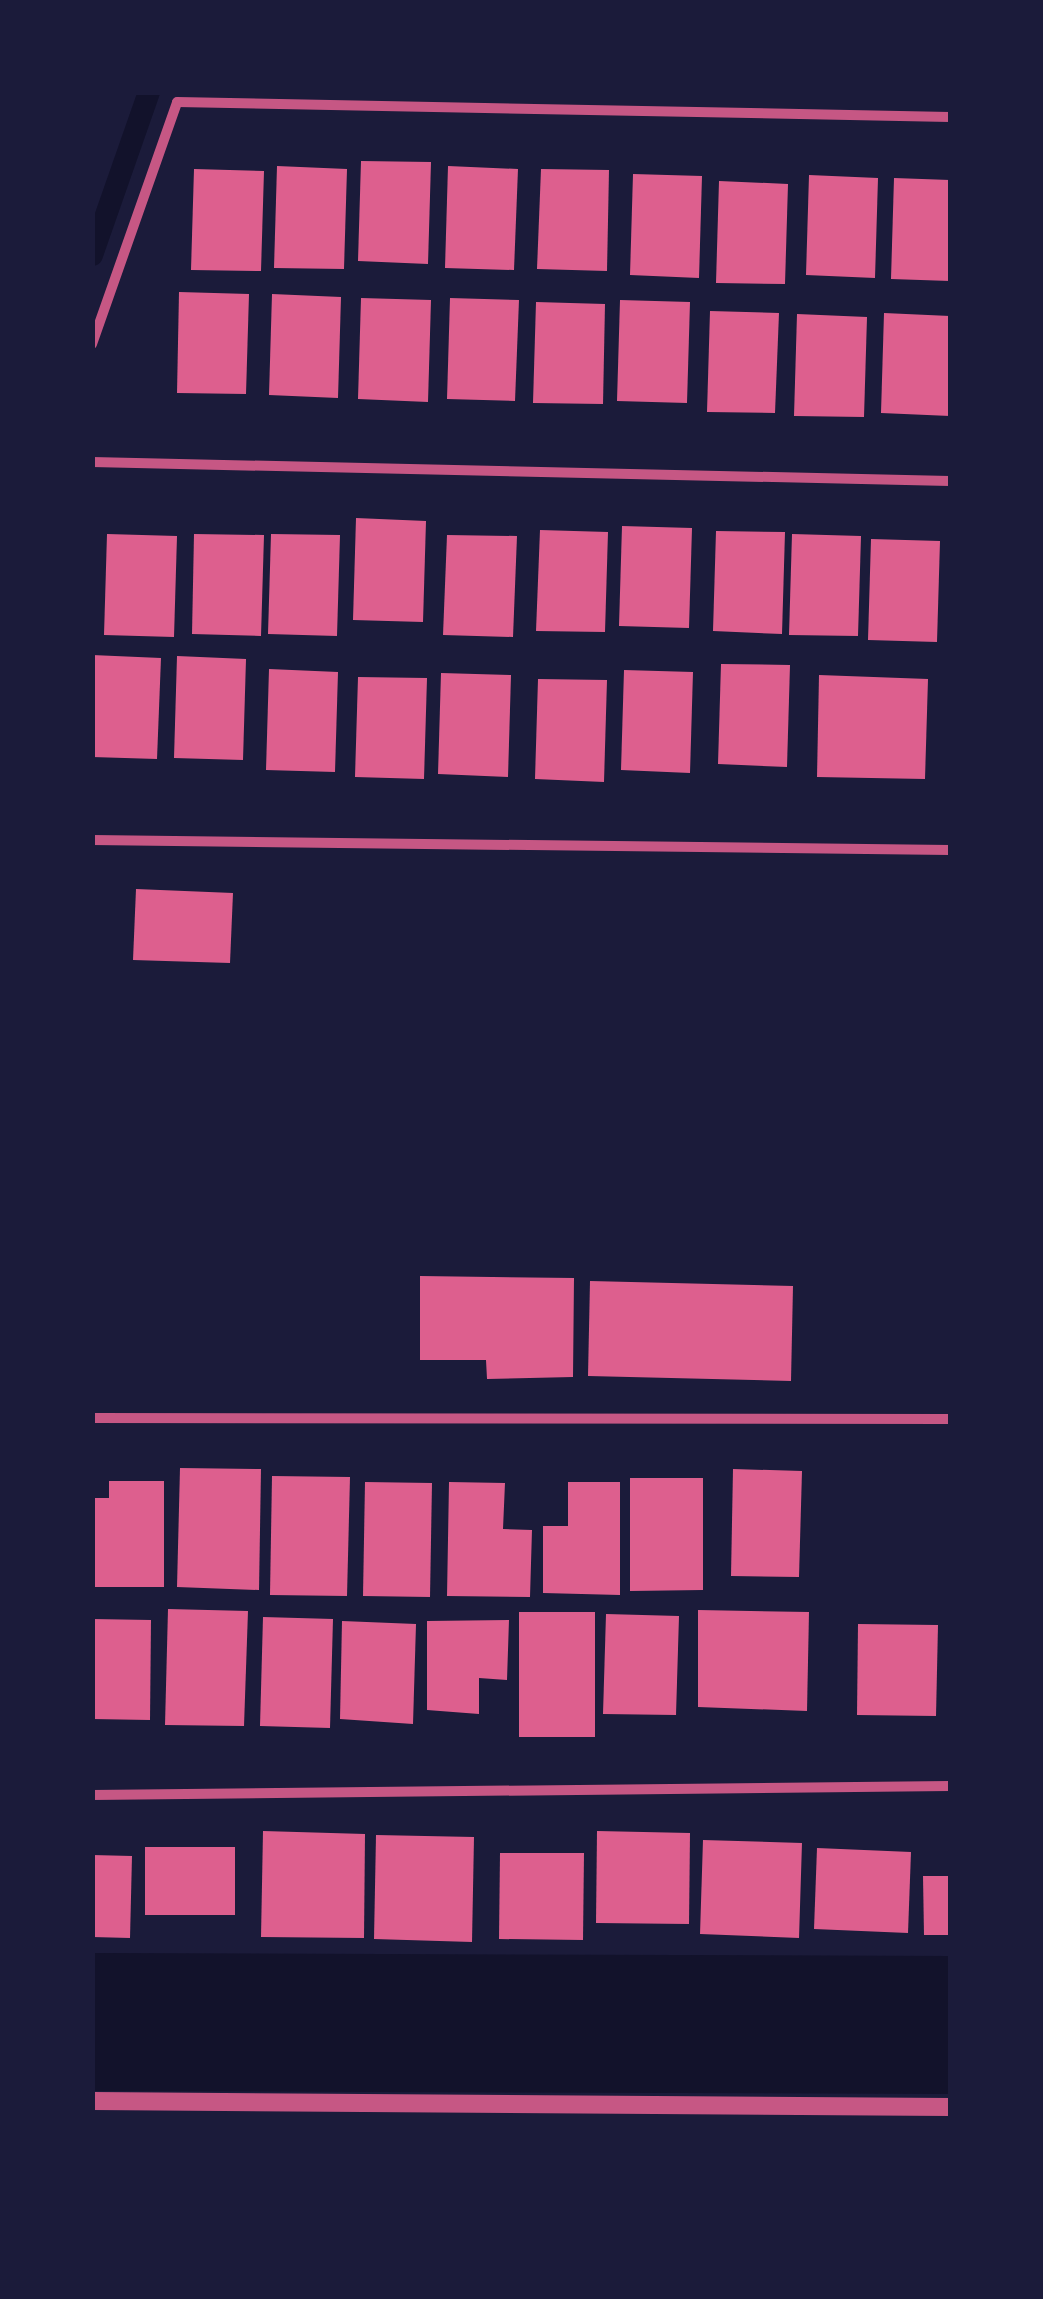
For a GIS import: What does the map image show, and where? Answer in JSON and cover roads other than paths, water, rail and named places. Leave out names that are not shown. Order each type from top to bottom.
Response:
[{"type":"street","points":[[92,344],[177,102],[950,117]]},
{"type":"street","points":[[92,462],[950,480]]},
{"type":"street","points":[[92,840],[950,850]]},
{"type":"street","points":[[92,1418],[950,1418]]},
{"type":"street","points":[[92,1795],[950,1786]]},
{"type":"street","points":[[92,2101],[950,2107]]},
{"type":"waterway","points":[[92,255],[149,92]]},
{"type":"waterway","points":[[92,2022],[950,2025]]}]
